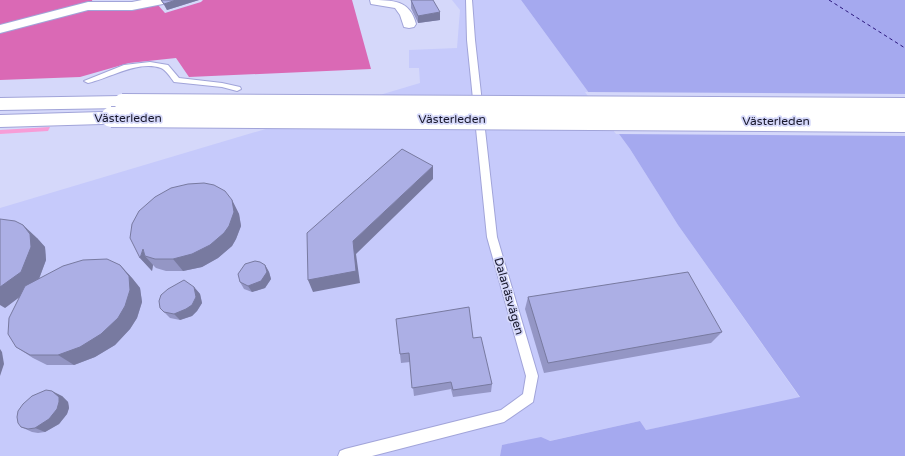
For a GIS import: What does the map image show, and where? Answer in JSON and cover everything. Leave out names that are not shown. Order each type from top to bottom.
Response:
[{"type":"highway","name":"Västerleden","points":[[0,104],[122,102],[905,106]]},
{"type":"highway","name":"Västerleden","points":[[0,121],[111,117],[905,122]]},
{"type":"street","points":[[0,29],[88,6],[132,6],[163,0]]},
{"type":"street","points":[[375,0],[399,5],[407,14],[409,24]]},
{"type":"lane","name":"Dalanäsvägen","points":[[345,456],[504,416],[529,398],[532,376],[492,237],[471,40],[469,0]]},
{"type":"lane","points":[[88,81],[127,67],[150,64],[165,67],[177,80],[222,85],[236,89]]},
{"type":"shaded area","points":[[0,0],[92,0],[94,9],[158,5],[165,13],[201,2],[203,0],[352,0],[371,69],[189,77],[176,58],[129,63],[80,77],[0,80]]},
{"type":"shaded area","points":[[452,0],[521,0],[630,149],[678,225],[800,398],[646,430],[640,421],[549,441],[502,445],[500,456],[0,456],[0,208],[420,83],[419,68],[409,68],[409,50],[457,48],[460,10]]},
{"type":"shaded area","points":[[521,0],[905,0],[905,456],[500,456],[502,445],[541,437],[550,441],[640,421],[646,430],[800,397],[678,225],[630,149]]},
{"type":"shaded area","points":[[50,127],[48,131],[0,134],[0,130]]},
{"type":"pier","points":[[585,92],[905,94],[905,136],[616,134]]},
{"type":"building","points":[[161,0],[176,0],[164,4]]},
{"type":"building","points":[[411,0],[433,0],[440,12],[418,16]]},
{"type":"building","points":[[402,149],[433,166],[353,241],[356,271],[308,280],[307,233]]},
{"type":"building","points":[[204,183],[214,185],[225,191],[232,200],[234,212],[229,226],[224,233],[210,245],[192,254],[173,259],[155,259],[145,256],[143,249],[140,258],[130,238],[132,224],[139,211],[155,197],[171,188],[188,184]]},
{"type":"building","points":[[0,219],[15,221],[23,225],[30,234],[31,247],[21,272],[0,287]]},
{"type":"building","points":[[107,259],[120,265],[129,276],[130,290],[125,306],[118,318],[101,334],[80,347],[58,355],[30,355],[16,347],[8,334],[9,318],[25,286],[63,266],[83,260]]},
{"type":"building","points":[[255,261],[265,265],[267,272],[261,281],[248,286],[240,282],[238,274],[245,264]]},
{"type":"building","points":[[688,272],[722,332],[548,363],[528,297]]},
{"type":"building","points":[[184,280],[194,287],[196,297],[192,305],[174,314],[164,312],[160,308],[159,301],[161,295],[168,289]]},
{"type":"building","points":[[469,307],[473,338],[481,337],[492,384],[453,390],[451,382],[412,388],[409,353],[400,354],[396,319]]},
{"type":"building","points":[[46,390],[52,391],[59,397],[57,409],[49,419],[35,428],[28,429],[21,427],[18,423],[18,411],[32,396]]},
{"type":"ferry route","points":[[829,0],[905,48]]}]
